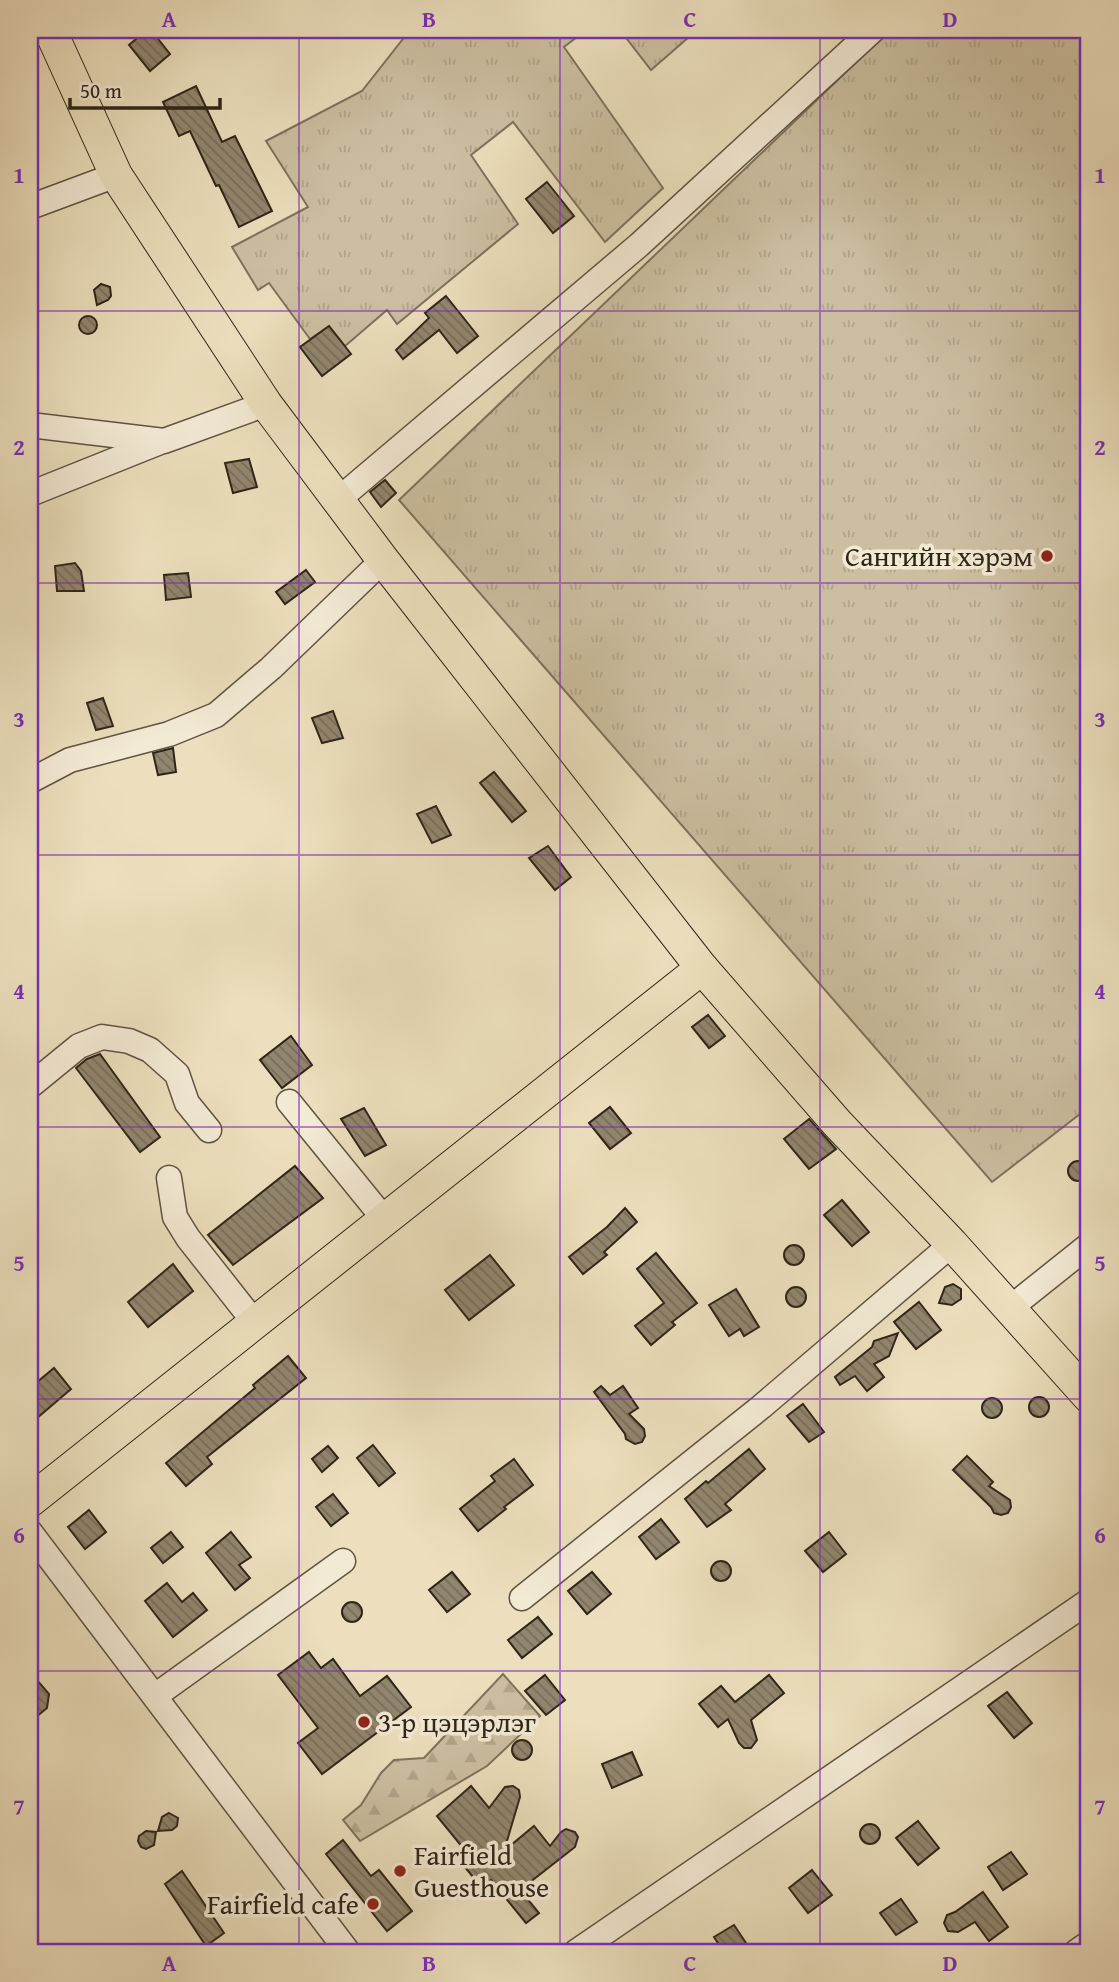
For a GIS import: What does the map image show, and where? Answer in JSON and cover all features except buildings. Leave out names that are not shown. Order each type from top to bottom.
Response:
[{"type":"main road","points":[[50,30],[116,175],[266,404],[383,560],[702,968],[837,1123],[1089,1397]]},
{"type":"main road","points":[[30,1501],[702,968]]},
{"type":"street","points":[[339,499],[639,245],[873,30]]},
{"type":"street","points":[[30,208],[116,175]]},
{"type":"street","points":[[30,494],[266,404]]},
{"type":"street","points":[[30,425],[164,441]]},
{"type":"street","points":[[30,781],[70,760],[169,734],[216,715],[271,668],[383,560]]},
{"type":"street","points":[[30,1086],[79,1046],[102,1037],[129,1041],[150,1050],[177,1074],[187,1103],[209,1130]]},
{"type":"street","points":[[289,1102],[385,1220]]},
{"type":"street","points":[[169,1178],[175,1217],[188,1238],[255,1323]]},
{"type":"street","points":[[522,1598],[761,1407],[951,1244]]},
{"type":"street","points":[[1009,1309],[1089,1245]]},
{"type":"street","points":[[30,1532],[348,1952]]},
{"type":"street","points":[[155,1696],[343,1561]]},
{"type":"street","points":[[576,1952],[1089,1601]]},
{"type":"street","points":[[1076,1952],[1089,1943]]},
{"type":"green space","points":[[410,30],[586,30],[564,47],[663,188],[605,242],[513,122],[471,155],[518,224],[397,324],[387,310],[345,346],[329,326],[310,339],[269,283],[258,290],[232,247],[308,207],[266,141],[362,91]]},
{"type":"green space","points":[[620,30],[697,30],[651,70]]},
{"type":"green space","points":[[890,30],[1089,30],[1089,1107],[992,1182],[399,500]]},
{"type":"green space","points":[[503,1674],[540,1716],[487,1766],[360,1841],[343,1820],[361,1805],[381,1773],[394,1760],[424,1758]]},
{"type":"place","name":"Сангийн хэрэм","points":[[1047,556]]},
{"type":"place","name":"3-р цэцэрлэг","points":[[364,1722]]},
{"type":"place","name":"Fairfield Guesthouse","points":[[400,1871]]},
{"type":"place","name":"Fairfield cafe","points":[[373,1904]]}]
